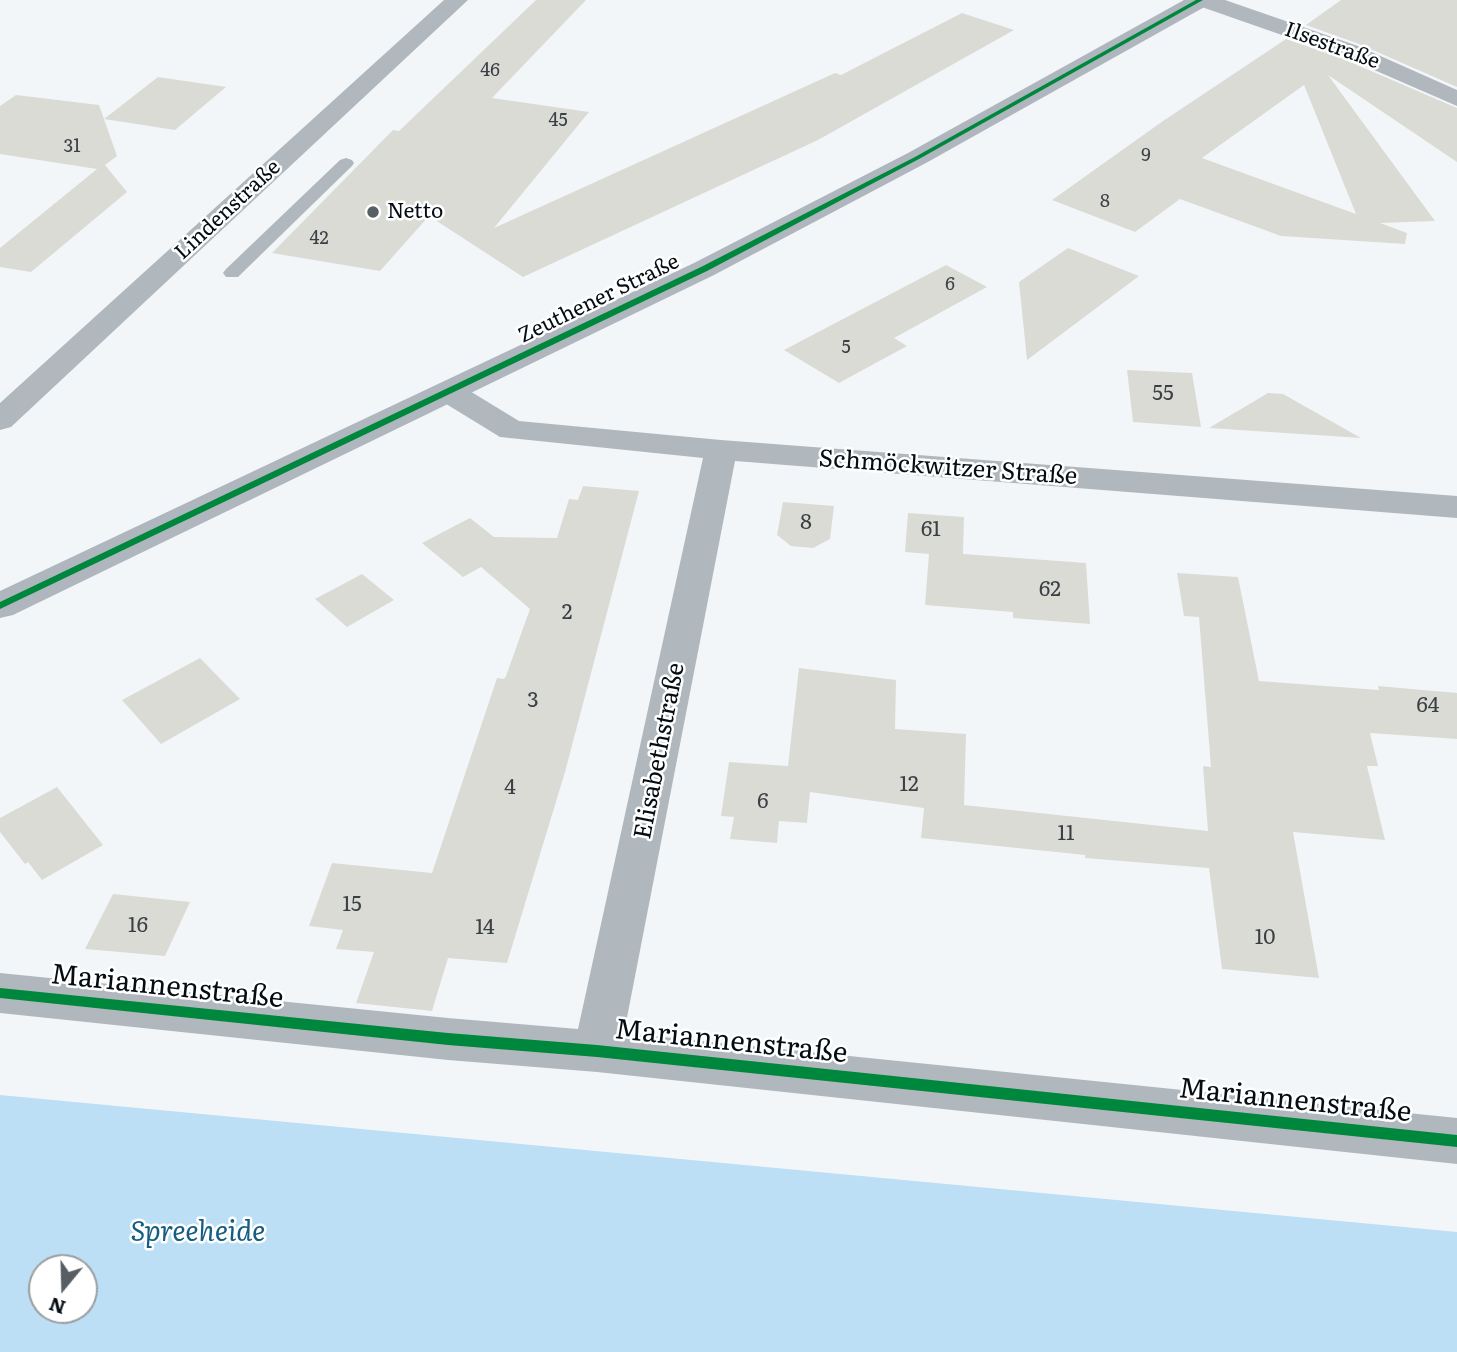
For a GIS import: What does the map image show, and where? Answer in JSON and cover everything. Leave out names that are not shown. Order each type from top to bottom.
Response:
[{"type":"main road","name":"Zeuthener Straße","points":[[0,606],[793,225],[1202,0]]},
{"type":"street","name":"Lindenstraße","points":[[0,420],[457,0]]},
{"type":"street","name":"Ilsestraße","points":[[1202,0],[1350,51],[1457,99]]},
{"type":"street","name":"Schmöckwitzer Straße","points":[[449,392],[511,430],[722,450],[1457,507]]},
{"type":"street","name":"Elisabethstraße","points":[[597,1051],[722,450]]},
{"type":"street","name":"Mariannenstraße","points":[[0,993],[448,1039],[597,1051],[1457,1141]]},
{"type":"lane","points":[[232,273],[346,163]]},
{"type":"green space","name":"Spreeheide","points":[[0,1095],[1457,1232],[1457,1352],[0,1352]]},
{"type":"building","points":[[536,0],[586,0],[492,98],[589,112],[494,228],[835,73],[841,75],[962,13],[1014,30],[818,140],[523,277],[429,216],[380,271],[272,253],[393,130],[399,131]]},
{"type":"building","points":[[1341,0],[1457,0],[1457,87],[1359,44],[1306,25]]},
{"type":"building","points":[[1286,39],[1341,58],[1457,108],[1457,162],[1328,75],[1435,221],[1380,223],[1407,233],[1405,244],[1281,236],[1180,199],[1135,232],[1052,200],[1163,121]],"holes":[[[1304,85],[1356,214],[1202,158]]]},
{"type":"building","points":[[158,77],[226,87],[175,130],[104,119]]},
{"type":"building","points":[[16,95],[99,105],[117,156],[105,165],[127,192],[31,272],[0,267],[0,248],[97,169],[0,154],[0,106]]},
{"type":"building","points":[[1068,248],[1139,276],[1027,360],[1019,282]]},
{"type":"building","points":[[946,265],[987,287],[894,338],[907,346],[839,383],[784,350]]},
{"type":"building","points":[[1127,370],[1192,373],[1201,427],[1133,422]]},
{"type":"building","points":[[1268,393],[1283,394],[1361,438],[1209,428]]},
{"type":"building","points":[[583,486],[639,491],[565,772],[507,963],[448,958],[432,1011],[356,1003],[374,952],[336,949],[343,930],[309,926],[332,863],[432,873],[497,678],[504,679],[506,676],[530,609],[481,567],[463,577],[422,543],[470,518],[494,537],[557,538],[569,499],[578,500]]},
{"type":"building","points":[[783,502],[834,506],[830,539],[813,548],[791,546],[777,535]]},
{"type":"building","points":[[908,513],[964,517],[963,554],[1086,563],[1090,624],[1013,618],[1013,612],[925,605],[929,554],[905,552]]},
{"type":"building","points":[[1177,573],[1238,577],[1259,681],[1379,690],[1378,686],[1457,693],[1457,739],[1370,733],[1378,766],[1367,766],[1385,840],[1293,832],[1319,978],[1222,969],[1209,868],[1085,858],[1085,855],[921,838],[924,808],[810,792],[807,823],[779,821],[777,843],[730,839],[734,817],[721,816],[729,762],[788,766],[799,668],[896,680],[895,729],[966,734],[964,805],[1208,831],[1203,766],[1211,767],[1199,617],[1184,616]]},
{"type":"building","points":[[362,574],[394,600],[347,627],[315,599]]},
{"type":"building","points":[[200,658],[240,699],[161,744],[122,700]]},
{"type":"building","points":[[57,787],[103,845],[42,880],[28,862],[25,864],[0,832],[0,818]]},
{"type":"building","points":[[113,894],[190,902],[165,956],[85,949]]},
{"type":"cycle path","points":[[0,606],[704,269],[917,158],[1200,0]]},
{"type":"cycle path","points":[[0,993],[448,1039],[597,1051],[1457,1141]]},
{"type":"place","name":"Netto","points":[[373,212]]}]
